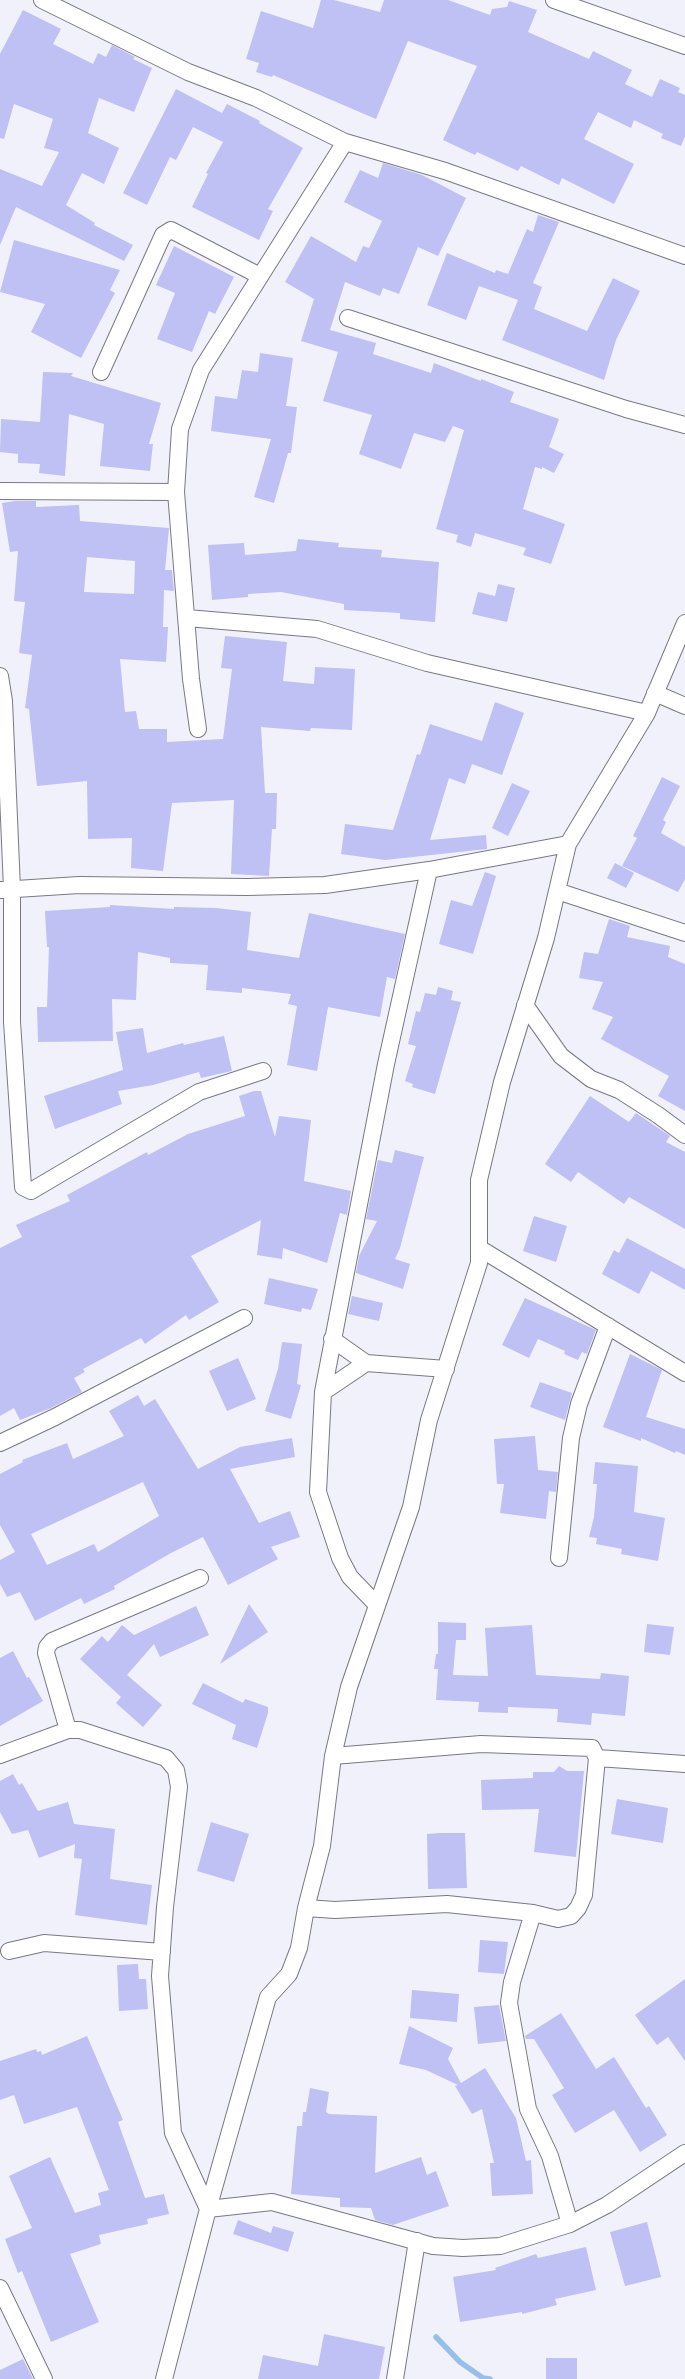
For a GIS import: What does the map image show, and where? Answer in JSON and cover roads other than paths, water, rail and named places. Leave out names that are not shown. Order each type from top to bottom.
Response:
[{"type":"street","points":[[42,0],[188,72],[256,98],[345,142],[445,171],[685,256]]},
{"type":"street","points":[[554,0],[572,3],[685,46]]},
{"type":"street","points":[[198,729],[191,679],[188,618],[176,492],[180,429],[201,370],[345,142]]},
{"type":"street","points":[[101,372],[163,235],[171,230],[260,276]]},
{"type":"street","points":[[348,318],[626,409],[685,425]]},
{"type":"street","points":[[0,491],[176,492]]},
{"type":"street","points":[[188,618],[317,628],[427,663],[647,713]]},
{"type":"street","points":[[164,2379],[208,2209],[268,1997],[289,1974],[299,1948],[306,1908],[322,1846],[333,1756],[349,1687],[411,1507],[429,1420],[479,1263],[477,1195],[479,1180],[502,1082],[546,938],[568,844],[647,713],[685,623]]},
{"type":"street","points":[[0,676],[6,890],[21,1184],[25,1189],[31,1190],[199,1092],[263,1071]]},
{"type":"street","points":[[655,693],[685,706]]},
{"type":"street","points":[[6,890],[79,885],[247,887],[325,885],[429,870],[568,844]]},
{"type":"street","points":[[377,1605],[350,1577],[340,1558],[318,1492],[323,1392],[386,1064],[429,870]]},
{"type":"street","points":[[557,891],[685,933]]},
{"type":"street","points":[[525,1005],[561,1056],[590,1079],[619,1090],[685,1135]]},
{"type":"street","points":[[479,1248],[505,1262],[685,1373]]},
{"type":"street","points":[[474,1279],[505,1262]]},
{"type":"street","points":[[0,1442],[55,1417],[244,1318]]},
{"type":"street","points":[[559,1558],[571,1438],[579,1404],[608,1326]]},
{"type":"street","points":[[332,1339],[366,1363],[446,1369]]},
{"type":"street","points":[[323,1392],[366,1363]]},
{"type":"street","points":[[68,1730],[46,1653],[47,1647],[52,1641],[200,1578]]},
{"type":"street","points":[[0,1755],[68,1730],[80,1730],[166,1758],[176,1770],[179,1787],[160,1976],[174,2133],[208,2209]]},
{"type":"street","points":[[306,1908],[335,1910],[448,1904],[533,1913],[558,1919],[571,1916],[578,1908],[584,1895],[597,1758],[596,1752],[592,1748],[481,1744],[333,1756]]},
{"type":"street","points":[[597,1758],[685,1764]]},
{"type":"street","points":[[533,1913],[512,1982],[509,2003],[528,2109],[550,2156],[570,2224]]},
{"type":"street","points":[[9,1951],[44,1943],[162,1952]]},
{"type":"street","points":[[208,2209],[272,2202],[433,2246],[463,2248],[500,2246],[570,2224],[608,2205],[685,2153]]},
{"type":"street","points":[[395,2379],[417,2241]]},
{"type":"street","points":[[0,2288],[44,2379]]},
{"type":"waterway","points":[[436,2337],[460,2362],[483,2378],[490,2379]]}]
